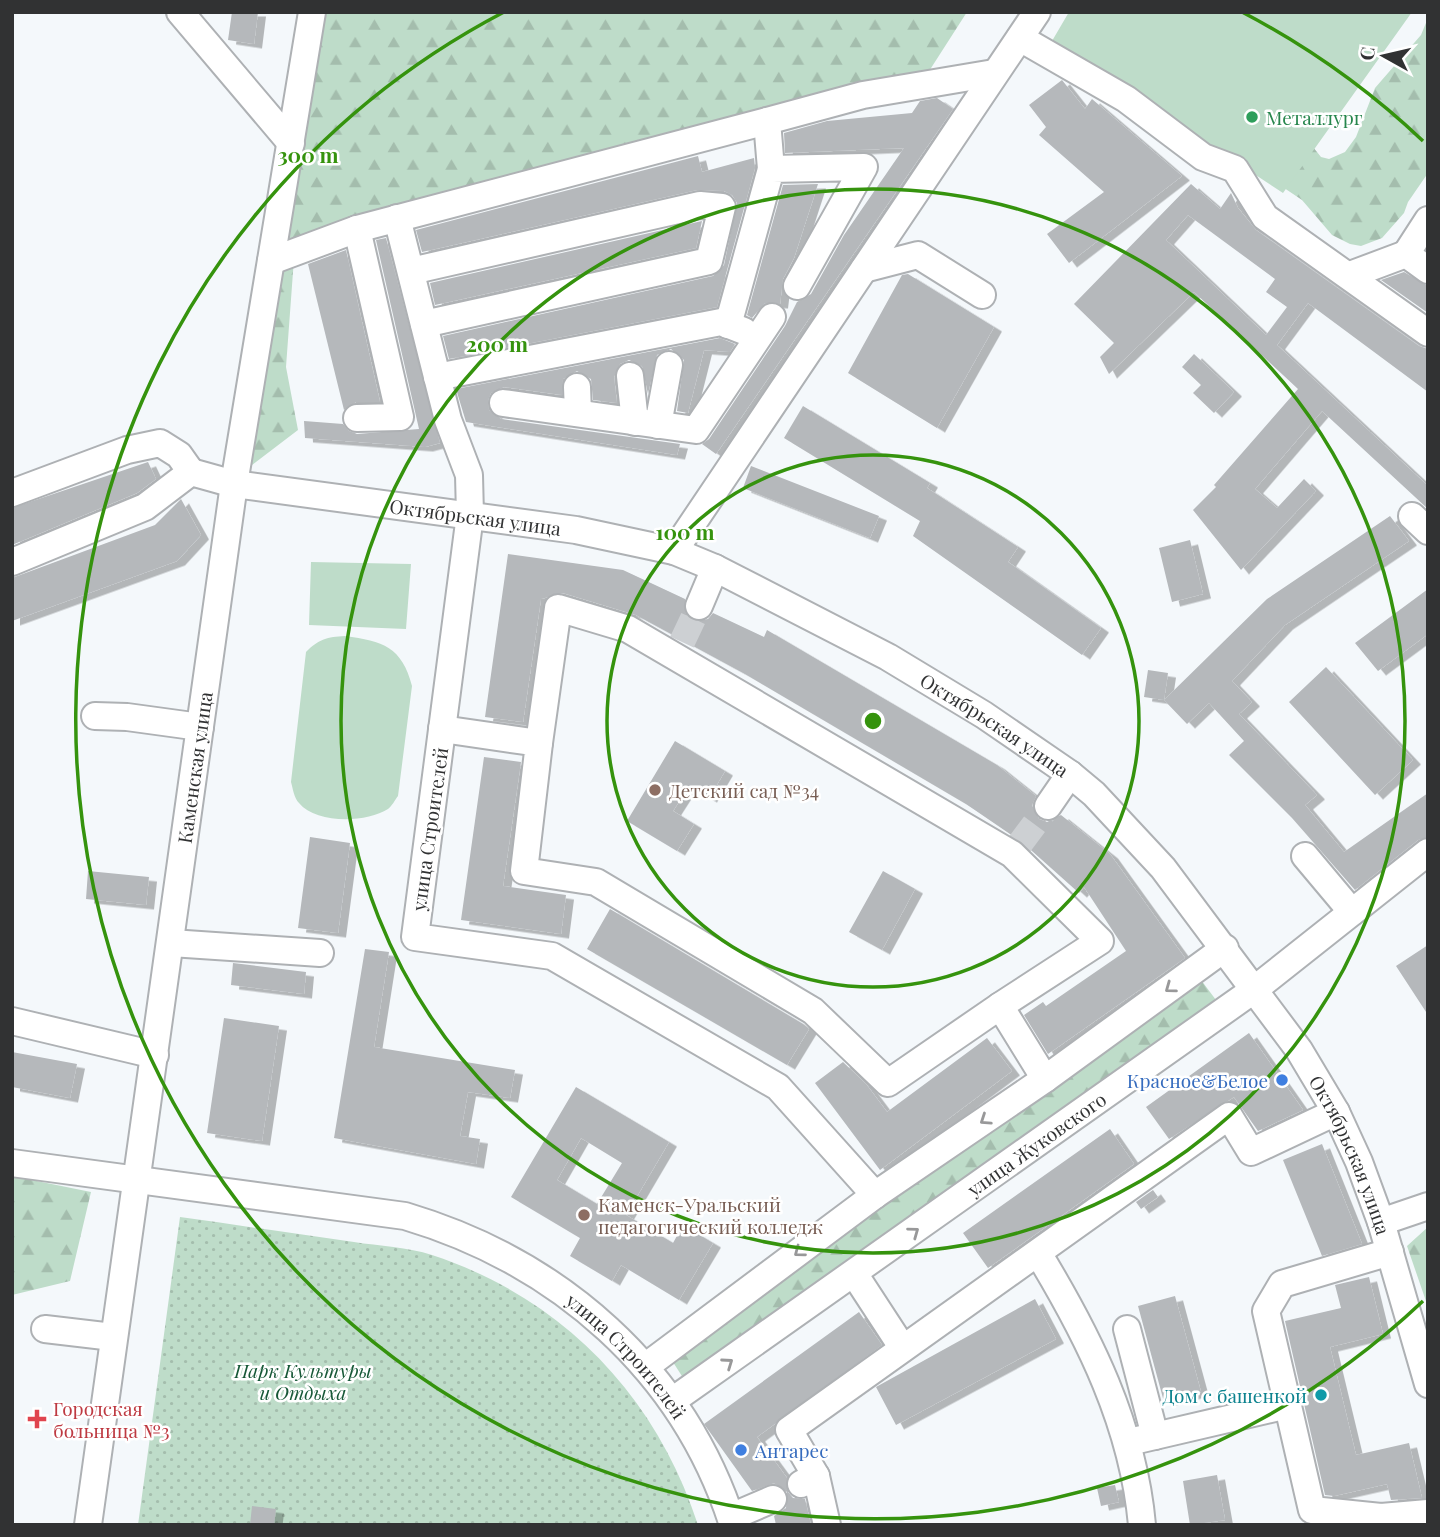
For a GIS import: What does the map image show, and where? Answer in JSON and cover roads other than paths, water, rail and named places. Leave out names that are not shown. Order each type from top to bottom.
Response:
[{"type":"street","points":[[180,12],[290,143]]},
{"type":"street","name":"Каменская улица","points":[[88,1525],[234,484],[312,12]]},
{"type":"street","points":[[674,551],[1037,12]]},
{"type":"street","points":[[1020,38],[1126,99],[1203,157],[1235,169],[1265,217],[1428,333]]},
{"type":"street","points":[[271,261],[357,229],[863,96],[994,74]]},
{"type":"street","points":[[728,325],[771,169],[767,121]]},
{"type":"street","points":[[771,169],[864,167],[797,286]]},
{"type":"street","points":[[411,271],[700,205],[722,206],[709,261],[424,324]]},
{"type":"street","name":"улица Строителей","points":[[397,218],[448,420],[469,475],[470,515],[415,937],[552,956],[778,1087],[875,1195]]},
{"type":"street","points":[[1350,275],[1406,254],[1428,220]]},
{"type":"street","points":[[357,229],[400,417],[357,418]]},
{"type":"street","points":[[1406,254],[1428,270]]},
{"type":"street","points":[[864,269],[918,255],[982,295]]},
{"type":"street","points":[[437,377],[721,322],[728,325],[765,327],[696,430],[503,403]]},
{"type":"street","points":[[647,423],[669,365]]},
{"type":"street","points":[[630,376],[647,423]]},
{"type":"street","points":[[577,387],[578,413]]},
{"type":"street","points":[[12,493],[127,450],[160,443],[179,455],[191,472],[145,507],[12,562]]},
{"type":"street","name":"Октябрьская улица","points":[[191,472],[234,484],[576,530],[674,551],[715,568],[888,657],[984,715],[1070,774],[1094,794],[1163,868],[1299,1050],[1336,1112],[1359,1162],[1381,1222],[1428,1384]]},
{"type":"street","points":[[699,606],[715,568]]},
{"type":"street","points":[[558,608],[628,629],[679,649],[1015,850],[1100,941],[888,1083],[813,1012],[596,882],[524,871],[539,743],[558,608]]},
{"type":"street","points":[[95,716],[127,717],[200,727]]},
{"type":"street","points":[[442,729],[539,743]]},
{"type":"street","points":[[1048,806],[1070,774]]},
{"type":"street","name":"улица Жуковского","points":[[671,1401],[855,1275],[1255,989],[1428,852]]},
{"type":"street","points":[[1305,856],[1352,912]]},
{"type":"street","points":[[171,943],[320,953]]},
{"type":"street","points":[[645,1367],[875,1195],[1045,1079],[1225,948]]},
{"type":"street","points":[[1000,1006],[1045,1079]]},
{"type":"street","points":[[12,1021],[155,1055]]},
{"type":"street","points":[[827,1525],[789,1430],[1228,1116],[1251,1152],[1336,1112]]},
{"type":"street","name":"улица Строителей","points":[[12,1163],[405,1216],[444,1228],[549,1280],[603,1323],[645,1367],[671,1401],[705,1460],[732,1521]]},
{"type":"street","points":[[1381,1222],[1428,1206]]},
{"type":"street","points":[[1390,1252],[1282,1284],[1266,1311],[1312,1510],[1381,1521],[1428,1513]]},
{"type":"street","points":[[1038,1253],[1080,1323],[1129,1442],[1142,1525]]},
{"type":"street","points":[[855,1275],[902,1347]]},
{"type":"street","points":[[45,1329],[114,1337]]},
{"type":"street","points":[[1127,1329],[1155,1436]]},
{"type":"street","points":[[1129,1442],[1287,1405]]},
{"type":"street","points":[[732,1521],[773,1499]]},
{"type":"tunnel","points":[[682,642],[699,606]]},
{"type":"tunnel","points":[[1019,845],[1048,806]]},
{"type":"place","name":"Металлург","points":[[1252,117]]},
{"type":"place","name":"Детский сад №34","points":[[655,790]]},
{"type":"place","name":"Красное&Белое","points":[[1282,1080]]},
{"type":"place","name":"Каменск-Уральский педагогический колледж","points":[[584,1215]]},
{"type":"place","name":"Дом с башенкой","points":[[1321,1395]]},
{"type":"place","name":"Городская больница №3","points":[[37,1419]]},
{"type":"place","name":"Антарес","points":[[741,1450]]},
{"type":"park label","name":"Парк Культуры и Отдыха","points":[[303,1381]]}]
